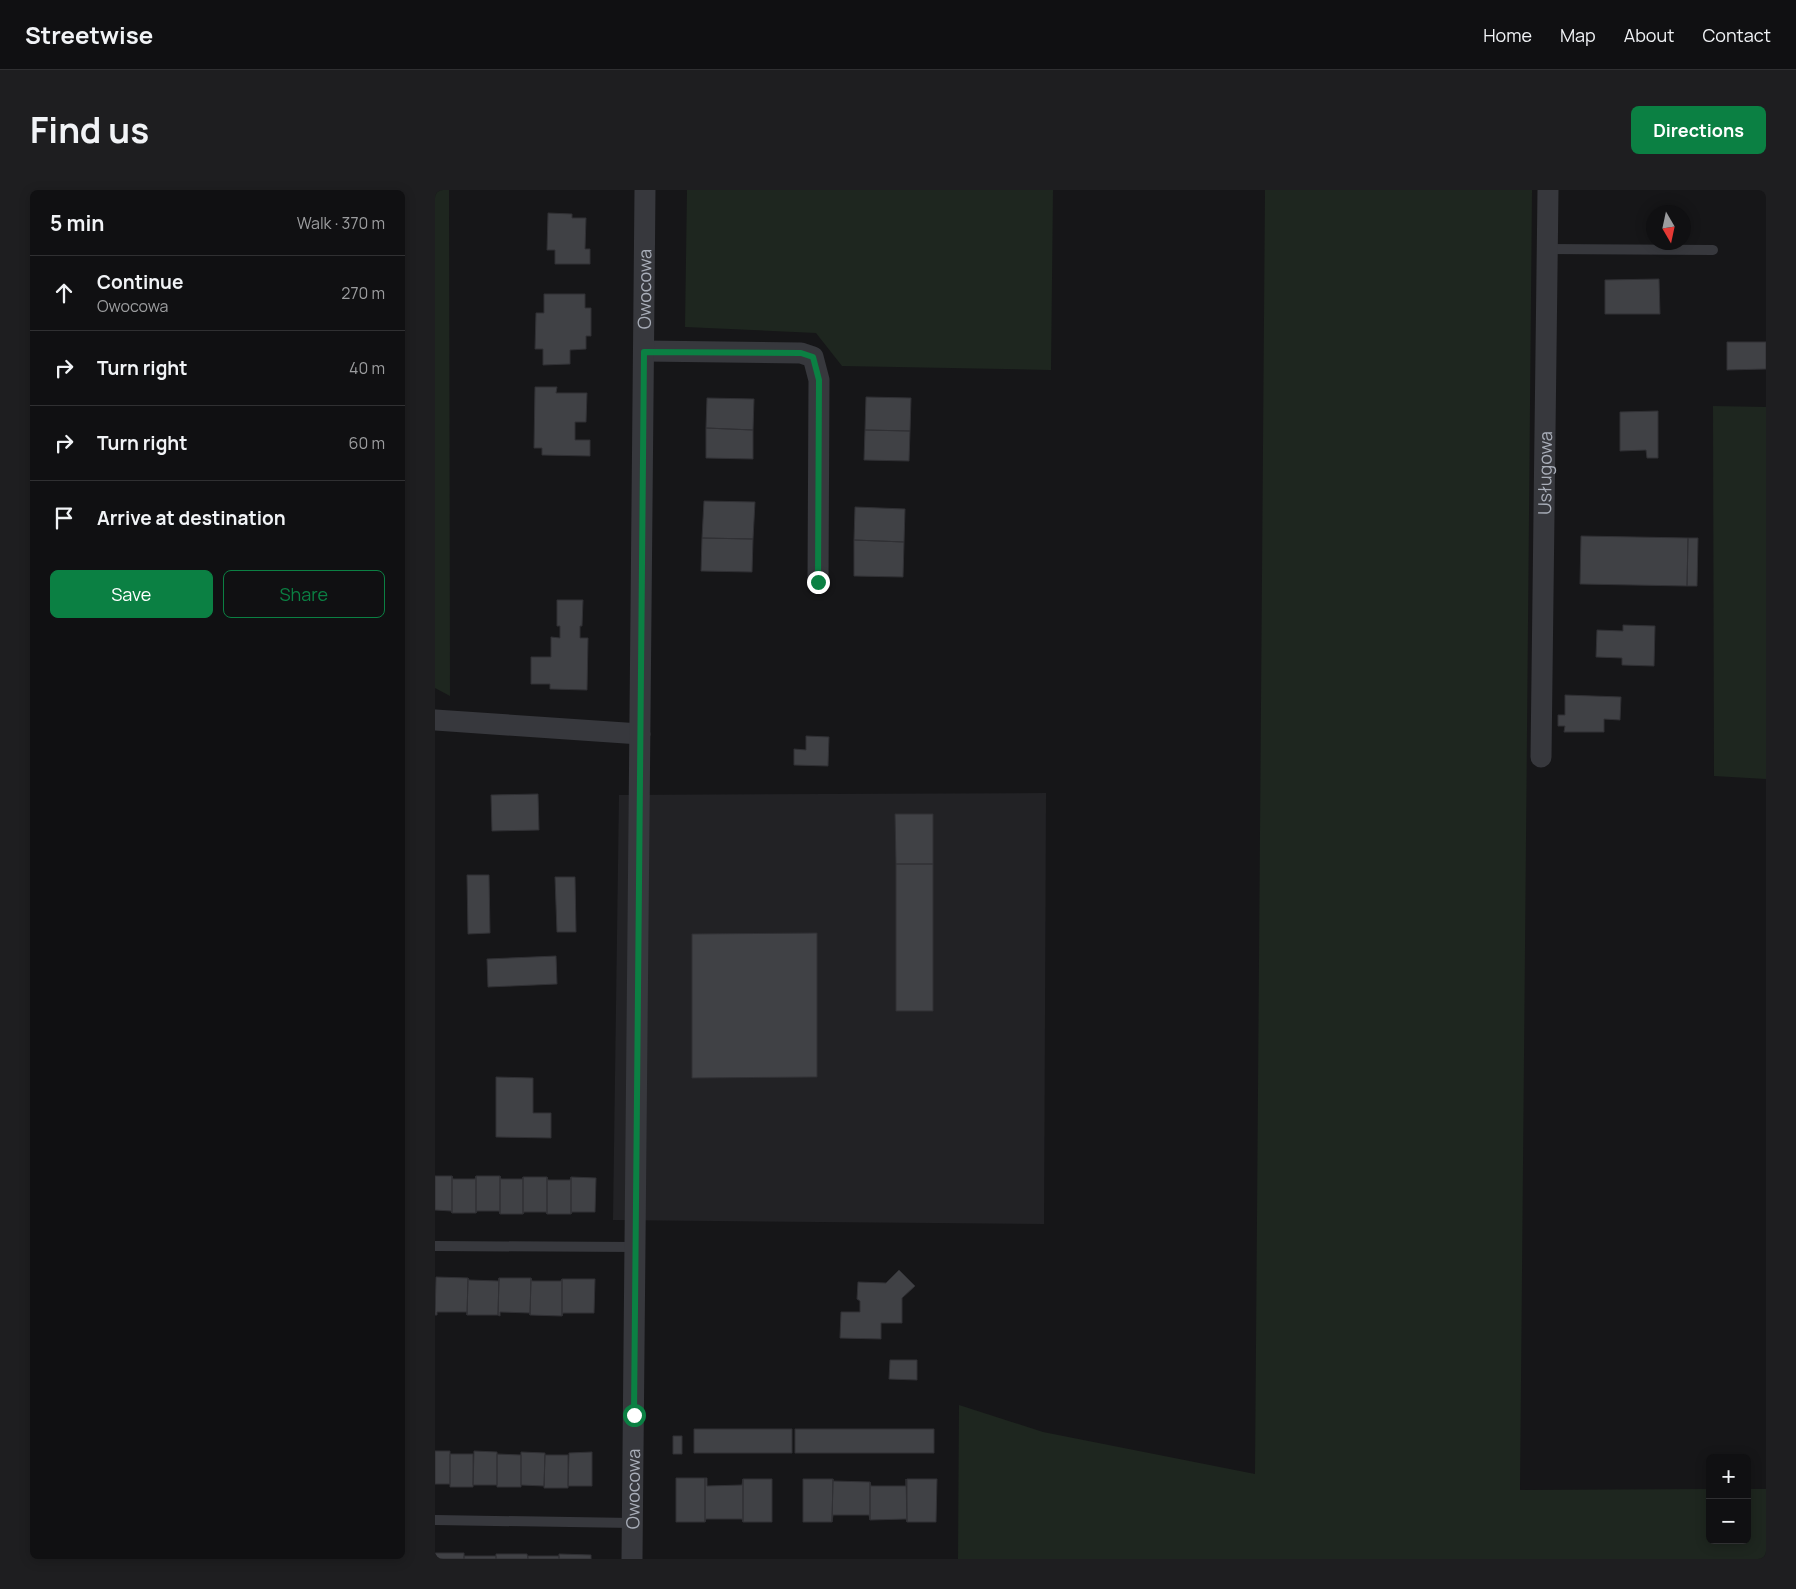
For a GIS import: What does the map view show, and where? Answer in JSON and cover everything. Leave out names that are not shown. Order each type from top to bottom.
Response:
[{"type":"street","name":"Owocowa","points":[[632,1559],[645,190]]},
{"type":"street","name":"Usługowa","points":[[1541,757],[1548,190]]},
{"type":"street","points":[[644,352],[801,353],[813,357],[819,380],[818,582]]},
{"type":"street","points":[[435,720],[640,734]]},
{"type":"lane","points":[[1547,249],[1713,250]]},
{"type":"lane","points":[[435,1246],[635,1247]]},
{"type":"lane","points":[[435,1520],[633,1523]]},
{"type":"shaded area","points":[[435,190],[449,190],[450,696],[435,688]]},
{"type":"shaded area","points":[[687,190],[1053,190],[1051,370],[842,366],[816,333],[685,327]]},
{"type":"shaded area","points":[[1265,190],[1532,190],[1520,1490],[1706,1489],[1706,1544],[1751,1544],[1751,1489],[1766,1489],[1766,1559],[958,1559],[959,1405],[1043,1432],[1255,1474]]},
{"type":"shaded area","points":[[1713,406],[1766,407],[1766,779],[1714,776]]},
{"type":"shaded area","points":[[1046,793],[1044,1224],[613,1220],[619,795]]},
{"type":"building","points":[[548,213],[572,214],[572,218],[586,218],[585,249],[590,249],[590,264],[555,264],[555,250],[547,250]]},
{"type":"building","points":[[1659,279],[1660,314],[1605,314],[1605,280]]},
{"type":"building","points":[[544,294],[585,294],[585,308],[591,308],[591,336],[586,336],[586,349],[570,350],[570,364],[543,365],[543,349],[535,349],[536,313],[544,313]]},
{"type":"building","points":[[1727,342],[1766,342],[1766,369],[1727,370]]},
{"type":"building","points":[[535,387],[557,387],[556,393],[587,393],[586,422],[575,422],[575,440],[590,440],[590,456],[542,455],[542,448],[534,448]]},
{"type":"building","points":[[866,397],[911,398],[910,431],[865,430]]},
{"type":"building","points":[[707,398],[754,399],[753,430],[706,428]]},
{"type":"building","points":[[1658,411],[1658,458],[1647,458],[1646,450],[1620,451],[1620,412]]},
{"type":"building","points":[[706,428],[753,430],[753,459],[706,458]]},
{"type":"building","points":[[865,430],[910,431],[909,461],[864,460]]},
{"type":"building","points":[[704,501],[755,502],[753,539],[702,538]]},
{"type":"building","points":[[855,507],[905,509],[904,542],[854,540]]},
{"type":"building","points":[[1581,536],[1688,538],[1687,586],[1580,584]]},
{"type":"building","points":[[702,538],[753,539],[752,572],[701,571]]},
{"type":"building","points":[[1688,538],[1698,538],[1697,586],[1687,586]]},
{"type":"building","points":[[854,540],[904,542],[903,577],[854,576]]},
{"type":"building","points":[[557,600],[583,600],[580,638],[588,638],[587,690],[550,689],[550,684],[531,684],[531,657],[551,657],[551,637],[560,638],[560,626],[557,626]]},
{"type":"building","points":[[1623,625],[1655,626],[1654,666],[1622,665],[1622,658],[1596,657],[1597,630],[1623,631]]},
{"type":"building","points":[[1565,695],[1621,697],[1620,720],[1604,719],[1604,732],[1564,732],[1565,726],[1558,726],[1558,715],[1565,715]]},
{"type":"building","points":[[806,736],[829,737],[828,766],[794,765],[794,749],[806,750]]},
{"type":"building","points":[[538,794],[539,830],[492,831],[491,795]]},
{"type":"building","points":[[895,814],[933,814],[933,864],[896,864]]},
{"type":"building","points":[[896,864],[933,864],[933,1011],[896,1011]]},
{"type":"building","points":[[467,875],[489,875],[490,933],[468,934]]},
{"type":"building","points":[[555,877],[575,877],[576,932],[557,932]]},
{"type":"building","points":[[817,933],[817,1077],[692,1078],[692,934]]},
{"type":"building","points":[[556,956],[557,984],[488,987],[487,959]]},
{"type":"building","points":[[496,1077],[533,1078],[533,1113],[551,1113],[551,1138],[496,1137]]},
{"type":"building","points":[[435,1176],[452,1176],[452,1213],[451,1211],[435,1210]]},
{"type":"building","points":[[452,1176],[453,1179],[475,1179],[476,1176],[476,1213],[452,1213]]},
{"type":"building","points":[[476,1176],[500,1176],[500,1214],[499,1211],[477,1211],[476,1213]]},
{"type":"building","points":[[500,1176],[501,1179],[523,1179],[523,1214],[500,1214]]},
{"type":"building","points":[[523,1177],[547,1177],[547,1214],[546,1212],[524,1212],[523,1214]]},
{"type":"building","points":[[547,1177],[548,1180],[570,1180],[571,1177],[571,1214],[547,1214]]},
{"type":"building","points":[[571,1177],[596,1178],[595,1212],[572,1212],[571,1214]]},
{"type":"building","points":[[899,1270],[915,1286],[902,1298],[902,1323],[881,1323],[881,1339],[840,1338],[841,1312],[860,1312],[860,1301],[857,1299],[858,1282],[886,1283]]},
{"type":"building","points":[[436,1277],[468,1278],[467,1315],[467,1312],[437,1312],[437,1315],[435,1315]]},
{"type":"building","points":[[468,1278],[469,1280],[499,1281],[498,1315],[467,1315]]},
{"type":"building","points":[[499,1278],[531,1278],[530,1315],[530,1313],[500,1312],[500,1316],[498,1315]]},
{"type":"building","points":[[531,1278],[532,1281],[561,1281],[562,1279],[562,1316],[530,1315]]},
{"type":"building","points":[[562,1279],[595,1279],[594,1313],[563,1313],[562,1316]]},
{"type":"building","points":[[890,1360],[917,1360],[917,1380],[889,1379]]},
{"type":"building","points":[[694,1429],[792,1429],[792,1453],[694,1453]]},
{"type":"building","points":[[795,1429],[934,1429],[934,1453],[795,1453]]},
{"type":"building","points":[[673,1436],[682,1436],[682,1454],[673,1454]]},
{"type":"building","points":[[435,1451],[450,1451],[450,1484],[435,1484]]},
{"type":"building","points":[[474,1451],[497,1452],[497,1485],[473,1485]]},
{"type":"building","points":[[521,1452],[545,1453],[544,1486],[521,1485]]},
{"type":"building","points":[[592,1452],[592,1486],[568,1486],[569,1453]]},
{"type":"building","points":[[450,1454],[473,1454],[473,1487],[450,1487]]},
{"type":"building","points":[[497,1454],[521,1455],[521,1487],[497,1487]]},
{"type":"building","points":[[545,1455],[568,1455],[568,1488],[544,1488]]},
{"type":"building","points":[[676,1478],[705,1478],[705,1522],[676,1522]]},
{"type":"building","points":[[705,1478],[707,1478],[707,1486],[742,1485],[743,1479],[743,1522],[742,1519],[706,1519],[705,1522]]},
{"type":"building","points":[[743,1479],[772,1479],[772,1522],[743,1522]]},
{"type":"building","points":[[803,1479],[833,1479],[832,1522],[803,1522]]},
{"type":"building","points":[[833,1479],[833,1481],[870,1482],[870,1520],[869,1515],[833,1515],[832,1522]]},
{"type":"building","points":[[906,1479],[907,1522],[906,1519],[870,1520],[870,1482],[871,1486],[906,1486]]},
{"type":"building","points":[[907,1479],[937,1479],[936,1522],[907,1522]]},
{"type":"building","points":[[435,1553],[464,1553],[464,1559],[435,1559]]},
{"type":"building","points":[[496,1554],[527,1554],[528,1559],[496,1559]]},
{"type":"building","points":[[559,1554],[591,1555],[591,1559],[559,1559]]},
{"type":"building","points":[[464,1556],[496,1556],[496,1559],[464,1559]]},
{"type":"building","points":[[528,1556],[559,1556],[559,1559],[528,1559]]},
{"type":"route","points":[[634,1415],[644,352],[801,353],[813,357],[819,380],[818,582]]}]
